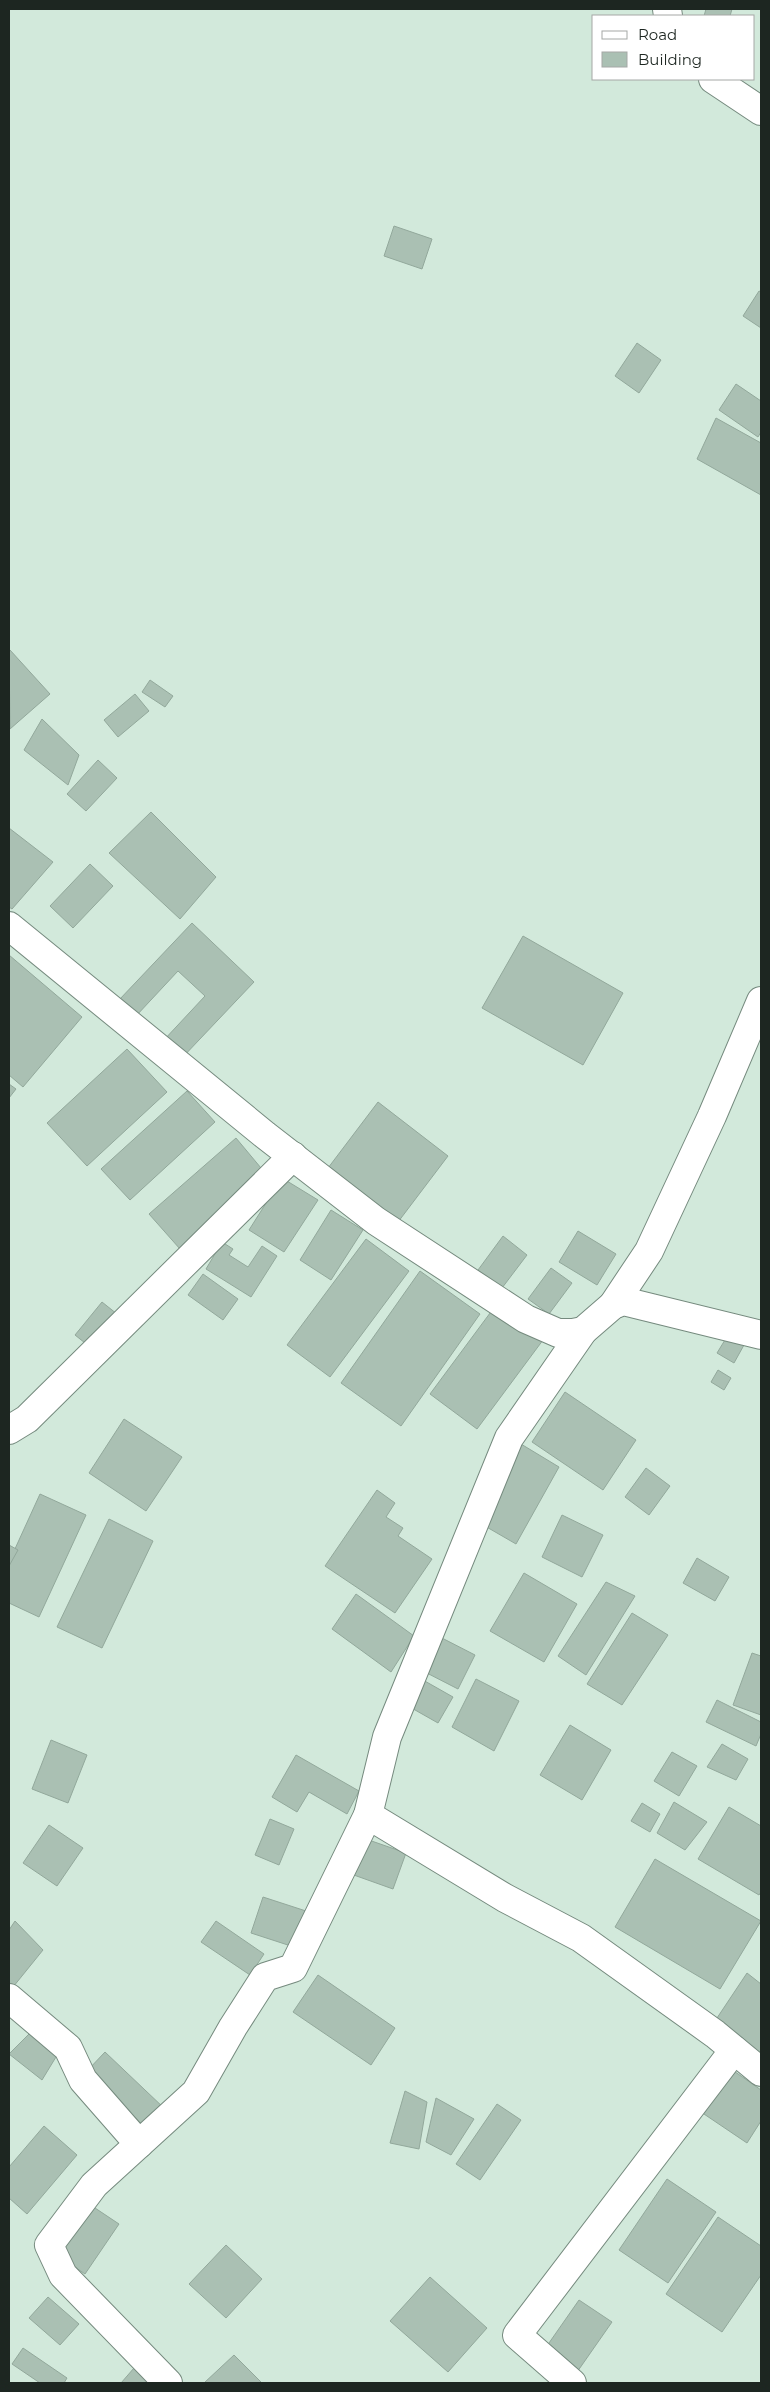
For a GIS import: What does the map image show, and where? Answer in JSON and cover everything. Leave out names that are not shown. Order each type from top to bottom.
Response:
[{"type":"street","points":[[714,80],[761,111]]},
{"type":"street","points":[[9,926],[376,1221],[526,1319],[558,1333],[583,1331]]},
{"type":"street","points":[[168,2383],[63,2275],[49,2245],[94,2185],[196,2092],[265,1977],[293,1968],[368,1815],[388,1737],[509,1438],[583,1331],[613,1305],[649,1251],[712,1116],[761,1001]]},
{"type":"street","points":[[9,1430],[27,1419],[293,1156]]},
{"type":"street","points":[[613,1305],[623,1301],[761,1335]]},
{"type":"street","points":[[368,1815],[505,1898],[581,1938],[734,2050],[761,2072]]},
{"type":"street","points":[[9,1998],[68,2048],[83,2080],[139,2144]]},
{"type":"street","points":[[572,2383],[517,2335],[734,2050]]},
{"type":"building","points":[[706,9],[732,9],[730,15],[704,15]]},
{"type":"building","points":[[394,226],[432,239],[422,269],[384,256]]},
{"type":"building","points":[[759,291],[761,292],[761,328],[743,316]]},
{"type":"building","points":[[637,343],[661,360],[639,393],[615,376]]},
{"type":"building","points":[[736,384],[761,401],[761,432],[758,437],[719,410]]},
{"type":"building","points":[[716,418],[761,443],[761,495],[697,459]]},
{"type":"building","points":[[10,650],[50,694],[10,729],[9,652]]},
{"type":"building","points":[[150,680],[173,696],[165,707],[142,692]]},
{"type":"building","points":[[135,694],[149,711],[118,737],[104,720]]},
{"type":"building","points":[[42,719],[79,755],[68,785],[24,750]]},
{"type":"building","points":[[98,760],[117,778],[86,811],[67,794]]},
{"type":"building","points":[[151,812],[216,877],[180,919],[109,853]]},
{"type":"building","points":[[9,828],[53,862],[12,909],[9,907]]},
{"type":"building","points":[[90,864],[113,886],[73,928],[50,906]]},
{"type":"building","points":[[192,923],[254,982],[181,1059],[163,1041],[205,996],[178,971],[136,1016],[119,1000]]},
{"type":"building","points":[[523,936],[623,993],[583,1065],[482,1008]]},
{"type":"building","points":[[9,955],[82,1017],[23,1087],[9,1075]]},
{"type":"building","points":[[127,1049],[167,1092],[87,1166],[47,1123]]},
{"type":"building","points":[[9,1084],[16,1089],[9,1098]]},
{"type":"building","points":[[187,1091],[215,1122],[130,1200],[101,1169]]},
{"type":"building","points":[[378,1102],[448,1156],[395,1226],[325,1172]]},
{"type":"building","points":[[236,1138],[266,1174],[180,1249],[149,1214]]},
{"type":"building","points":[[282,1178],[318,1200],[284,1252],[249,1230]]},
{"type":"building","points":[[331,1210],[363,1230],[331,1280],[300,1260]]},
{"type":"building","points":[[578,1231],[616,1254],[597,1285],[559,1262]]},
{"type":"building","points":[[503,1236],[527,1255],[502,1288],[478,1270]]},
{"type":"building","points":[[366,1239],[409,1271],[330,1377],[287,1345]]},
{"type":"building","points":[[222,1242],[233,1249],[229,1255],[248,1267],[262,1246],[277,1256],[251,1297],[206,1269]]},
{"type":"building","points":[[551,1268],[572,1283],[549,1314],[528,1299]]},
{"type":"building","points":[[420,1271],[480,1314],[401,1426],[341,1383]]},
{"type":"building","points":[[203,1274],[238,1299],[223,1320],[188,1295]]},
{"type":"building","points":[[102,1302],[117,1314],[90,1347],[75,1335]]},
{"type":"building","points":[[496,1305],[543,1340],[477,1429],[430,1394]]},
{"type":"building","points":[[728,1335],[744,1345],[734,1363],[717,1353]]},
{"type":"building","points":[[718,1370],[731,1378],[724,1390],[711,1382]]},
{"type":"building","points":[[565,1392],[636,1440],[603,1490],[532,1442]]},
{"type":"building","points":[[124,1419],[182,1457],[146,1511],[89,1473]]},
{"type":"building","points":[[516,1441],[559,1467],[516,1544],[478,1522]]},
{"type":"building","points":[[646,1468],[670,1486],[649,1515],[625,1497]]},
{"type":"building","points":[[377,1490],[395,1503],[386,1517],[403,1528],[398,1536],[432,1559],[395,1613],[325,1566]]},
{"type":"building","points":[[40,1494],[86,1515],[39,1617],[9,1603],[9,1562]]},
{"type":"building","points":[[562,1515],[603,1535],[582,1577],[542,1557]]},
{"type":"building","points":[[109,1519],[153,1541],[102,1648],[57,1627]]},
{"type":"building","points":[[9,1545],[18,1550],[9,1566]]},
{"type":"building","points":[[697,1558],[729,1577],[715,1601],[683,1583]]},
{"type":"building","points":[[524,1573],[577,1604],[544,1662],[490,1631]]},
{"type":"building","points":[[606,1582],[635,1596],[586,1675],[558,1656]]},
{"type":"building","points":[[356,1594],[414,1636],[391,1672],[332,1629]]},
{"type":"building","points":[[632,1613],[668,1635],[622,1705],[587,1684]]},
{"type":"building","points":[[438,1636],[475,1655],[458,1689],[421,1670]]},
{"type":"building","points":[[752,1653],[761,1656],[761,1715],[733,1705]]},
{"type":"building","points":[[476,1679],[519,1701],[494,1751],[452,1727]]},
{"type":"building","points":[[423,1680],[453,1697],[438,1723],[408,1706]]},
{"type":"building","points":[[717,1700],[761,1722],[761,1734],[756,1746],[706,1722]]},
{"type":"building","points":[[570,1725],[611,1750],[582,1800],[540,1775]]},
{"type":"building","points":[[51,1740],[87,1755],[68,1803],[32,1789]]},
{"type":"building","points":[[722,1744],[748,1759],[736,1780],[707,1767]]},
{"type":"building","points":[[672,1752],[697,1766],[679,1796],[654,1781]]},
{"type":"building","points":[[296,1755],[359,1791],[347,1814],[309,1792],[297,1812],[272,1797]]},
{"type":"building","points":[[674,1802],[707,1822],[685,1850],[657,1833]]},
{"type":"building","points":[[642,1803],[660,1814],[650,1832],[631,1821]]},
{"type":"building","points":[[729,1807],[761,1826],[761,1892],[759,1895],[698,1859]]},
{"type":"building","points":[[270,1819],[294,1829],[279,1865],[255,1855]]},
{"type":"building","points":[[49,1825],[83,1848],[57,1886],[23,1863]]},
{"type":"building","points":[[363,1838],[406,1853],[393,1889],[351,1874]]},
{"type":"building","points":[[655,1859],[761,1921],[720,1989],[615,1927]]},
{"type":"building","points":[[263,1897],[306,1911],[294,1947],[251,1933]]},
{"type":"building","points":[[15,1921],[43,1950],[9,1992],[9,1930]]},
{"type":"building","points":[[216,1921],[264,1954],[250,1975],[201,1942]]},
{"type":"building","points":[[747,1973],[761,1984],[761,2064],[713,2024]]},
{"type":"building","points":[[318,1975],[395,2028],[371,2065],[293,2012]]},
{"type":"building","points":[[32,2031],[59,2052],[42,2080],[9,2054]]},
{"type":"building","points":[[105,2052],[165,2109],[146,2128],[87,2071]]},
{"type":"building","points":[[731,2069],[761,2090],[761,2121],[747,2143],[701,2112]]},
{"type":"building","points":[[405,2091],[427,2102],[419,2149],[390,2143]]},
{"type":"building","points":[[436,2098],[474,2119],[451,2155],[426,2142]]},
{"type":"building","points":[[497,2104],[521,2120],[480,2180],[456,2164]]},
{"type":"building","points":[[44,2126],[77,2155],[27,2214],[9,2198],[9,2167]]},
{"type":"building","points":[[667,2179],[716,2212],[668,2283],[619,2250]]},
{"type":"building","points":[[92,2206],[119,2224],[85,2274],[59,2256]]},
{"type":"building","points":[[718,2217],[761,2246],[761,2275],[722,2332],[666,2294]]},
{"type":"building","points":[[226,2245],[262,2279],[226,2318],[189,2284]]},
{"type":"building","points":[[430,2277],[487,2328],[448,2372],[390,2321]]},
{"type":"building","points":[[48,2297],[79,2324],[60,2345],[29,2318]]},
{"type":"building","points":[[579,2300],[612,2322],[575,2375],[542,2353]]},
{"type":"building","points":[[23,2348],[67,2378],[64,2383],[40,2383],[12,2364]]},
{"type":"building","points":[[234,2355],[262,2383],[204,2383]]},
{"type":"building","points":[[134,2368],[152,2383],[121,2383]]}]
